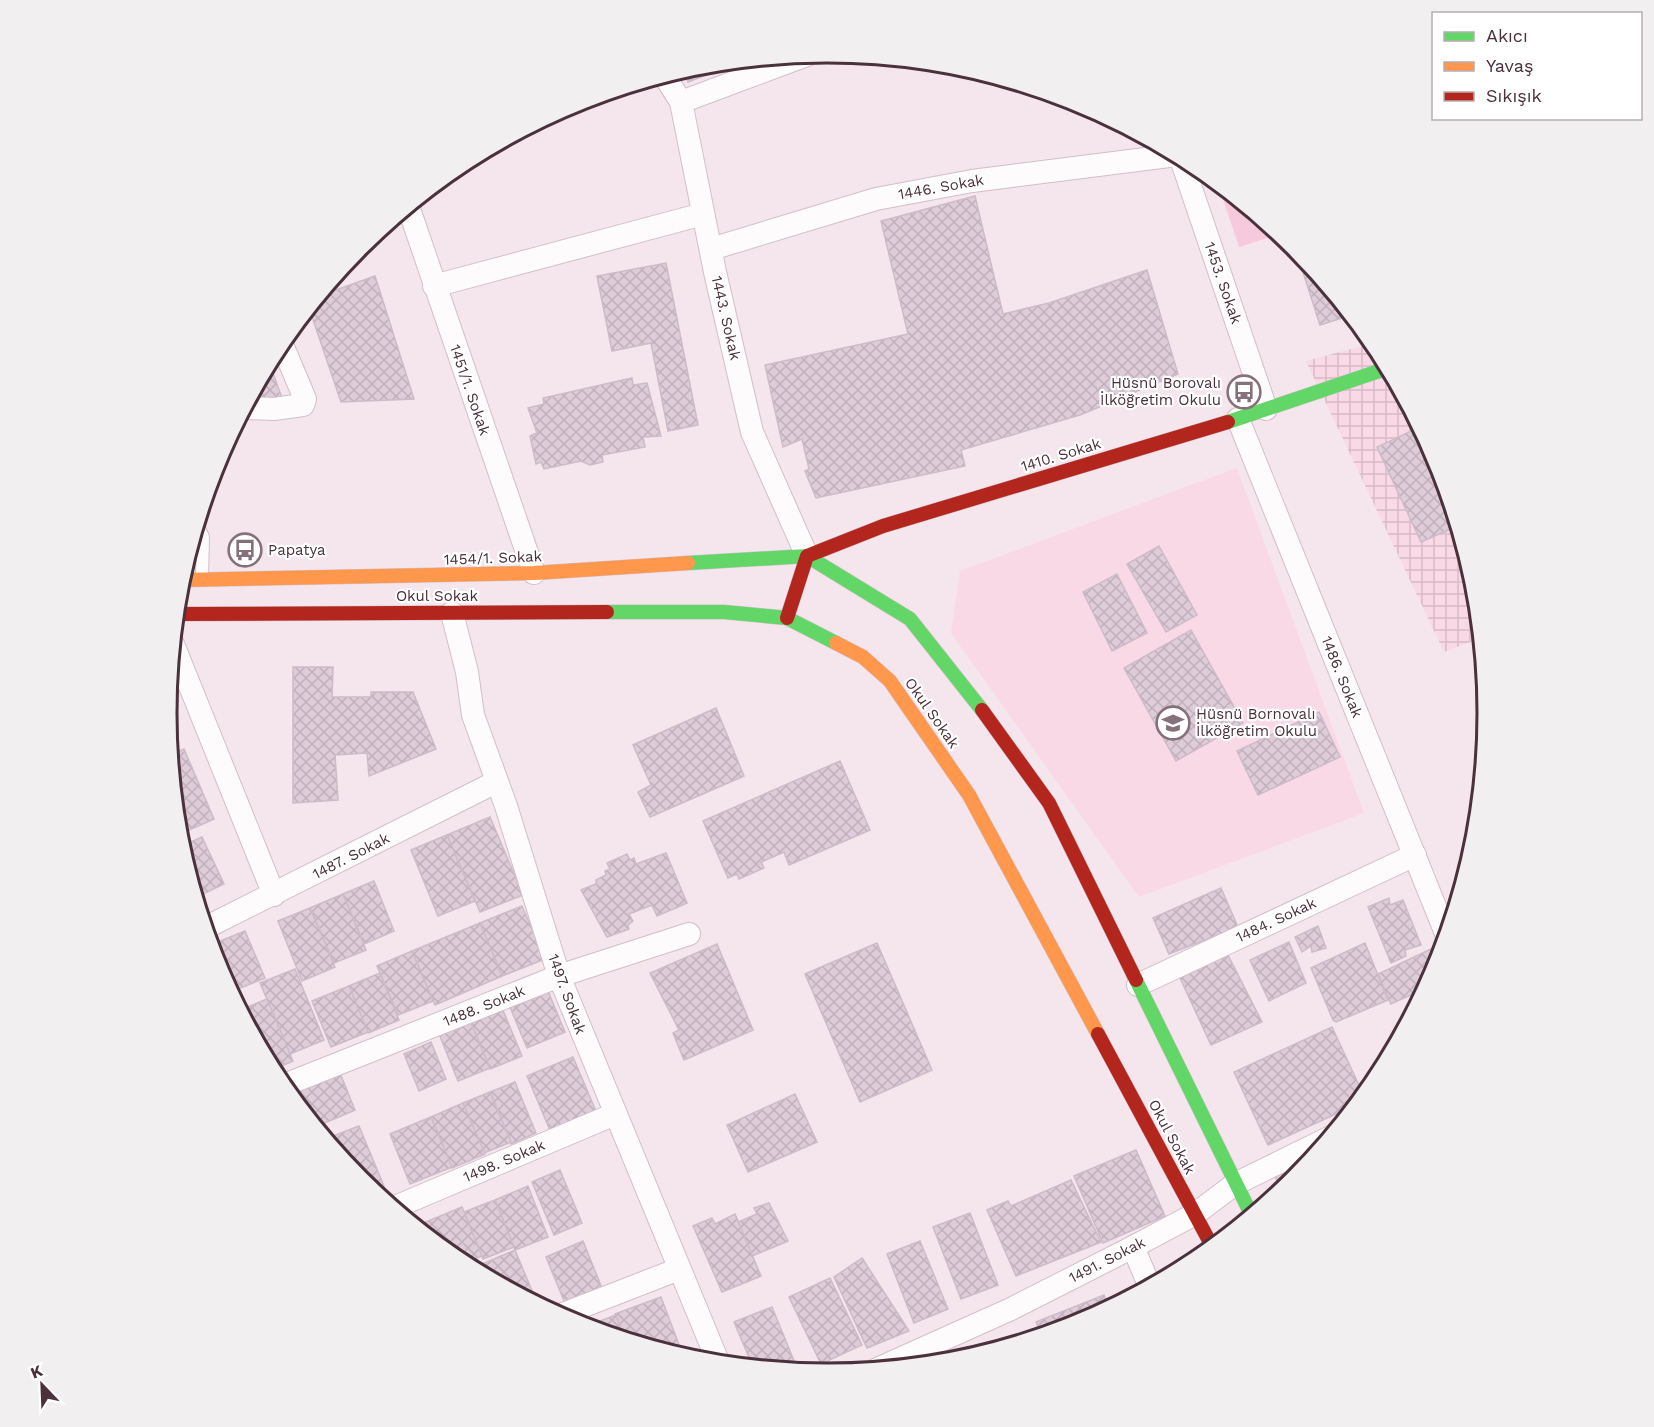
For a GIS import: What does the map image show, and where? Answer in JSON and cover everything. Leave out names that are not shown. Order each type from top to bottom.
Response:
[{"type":"main road","name":"1410. Sokak","points":[[807,556],[883,526],[1238,419],[1380,371]]},
{"type":"main road","name":"1454/1. Sokak","points":[[191,580],[534,573],[807,556]]},
{"type":"main road","points":[[787,618],[807,556],[910,619],[999,732],[1049,803],[1248,1209]]},
{"type":"main road","name":"Okul Sokak","points":[[185,614],[724,612],[787,618],[863,657],[890,681],[969,795],[1209,1240]]},
{"type":"street","points":[[681,102],[779,65]]},
{"type":"street","name":"1443. Sokak","points":[[669,83],[681,102],[703,214],[752,432],[807,556]]},
{"type":"street","name":"1446. Sokak","points":[[711,249],[876,199],[972,181],[1164,158]]},
{"type":"street","name":"1453. Sokak","points":[[1184,170],[1266,409]]},
{"type":"street","name":"1451/1. Sokak","points":[[411,214],[534,573]]},
{"type":"street","points":[[434,286],[703,214]]},
{"type":"street","points":[[253,408],[274,409],[303,405],[305,399],[286,353]]},
{"type":"street","name":"1486. Sokak","points":[[1238,419],[1442,924]]},
{"type":"street","name":"1497. Sokak","points":[[452,613],[467,672],[473,715],[506,806],[559,976],[715,1354]]},
{"type":"street","points":[[179,659],[273,895]]},
{"type":"street","name":"1487. Sokak","points":[[212,925],[496,782]]},
{"type":"street","name":"1484. Sokak","points":[[1138,985],[1415,855]]},
{"type":"street","name":"1488. Sokak","points":[[291,1082],[559,976],[689,934]]},
{"type":"street","name":"1498. Sokak","points":[[400,1205],[615,1114]]},
{"type":"street","name":"1491. Sokak","points":[[898,1360],[1011,1309],[1133,1247],[1195,1214],[1234,1184],[1312,1146]]},
{"type":"street","points":[[1133,1247],[1147,1280]]},
{"type":"street","points":[[571,1311],[679,1269]]},
{"type":"lane","points":[[202,535],[202,580]]},
{"type":"shaded area","points":[[1222,196],[1270,237],[1239,247]]},
{"type":"shaded area","points":[[1363,346],[1390,388],[1428,465],[1443,504],[1465,587],[1473,641],[1444,652],[1306,361]]},
{"type":"shaded area","name":"Hüsnü Bornovalı İlköğretim Okulu","points":[[1237,468],[1364,813],[1139,897],[951,633],[960,571]]},
{"type":"building","points":[[710,74],[688,82],[687,78]]},
{"type":"building","points":[[975,196],[1003,314],[1049,303],[1147,270],[1178,374],[1080,415],[961,450],[965,466],[816,498],[805,471],[809,469],[802,439],[783,447],[765,365],[908,334],[881,221]]},
{"type":"building","points":[[666,263],[698,425],[668,431],[651,343],[612,351],[597,276]]},
{"type":"building","points":[[1302,271],[1343,318],[1320,325]]},
{"type":"building","points":[[375,276],[414,399],[341,402],[312,317],[333,291]]},
{"type":"building","points":[[273,373],[282,398],[258,399]]},
{"type":"building","points":[[632,378],[633,385],[647,383],[661,436],[643,437],[645,447],[602,455],[603,462],[590,465],[581,461],[544,469],[541,462],[536,464],[530,436],[537,433],[528,408],[544,404],[543,398]]},
{"type":"building","points":[[1412,431],[1428,465],[1450,529],[1421,542],[1377,447]]},
{"type":"building","points":[[1159,546],[1197,615],[1166,632],[1127,564]]},
{"type":"building","points":[[1117,574],[1147,633],[1112,651],[1083,592]]},
{"type":"building","points":[[1191,630],[1243,723],[1176,761],[1124,668]]},
{"type":"building","points":[[293,667],[333,667],[332,697],[371,697],[371,692],[413,692],[436,749],[369,776],[367,753],[335,755],[338,800],[293,803]]},
{"type":"building","points":[[716,708],[744,776],[650,817],[638,792],[651,785],[633,745]]},
{"type":"building","points":[[1319,712],[1340,757],[1258,795],[1237,751]]},
{"type":"building","points":[[184,749],[214,819],[187,831],[182,798],[178,752]]},
{"type":"building","points":[[840,761],[870,830],[789,865],[784,852],[761,862],[764,868],[739,879],[737,874],[728,878],[703,821]]},
{"type":"building","points":[[490,817],[523,895],[480,912],[447,835]]},
{"type":"building","points":[[447,835],[475,901],[438,916],[411,850]]},
{"type":"building","points":[[202,837],[224,884],[203,894],[190,843]]},
{"type":"building","points":[[666,853],[687,903],[657,916],[652,905],[629,914],[633,921],[628,925],[629,929],[607,937],[581,890],[596,884],[596,880],[606,875],[605,871],[610,869],[607,863],[627,854],[630,860],[634,858],[636,864]]},
{"type":"building","points":[[374,881],[394,931],[364,944],[343,894]]},
{"type":"building","points":[[1221,888],[1238,927],[1169,954],[1153,918]]},
{"type":"building","points":[[343,894],[366,950],[334,963],[310,908]]},
{"type":"building","points":[[1389,898],[1390,905],[1403,900],[1421,945],[1405,950],[1406,956],[1391,963],[1368,907]]},
{"type":"building","points":[[522,906],[545,959],[502,976],[480,923]]},
{"type":"building","points":[[310,908],[335,967],[302,981],[278,921]]},
{"type":"building","points":[[480,923],[502,976],[435,1005],[412,951]]},
{"type":"building","points":[[1318,926],[1326,948],[1312,952],[1311,946],[1302,952],[1295,937]]},
{"type":"building","points":[[245,931],[265,978],[238,989],[218,942]]},
{"type":"building","points":[[1289,942],[1306,983],[1269,1001],[1250,960]]},
{"type":"building","points":[[877,943],[932,1070],[860,1102],[805,974]]},
{"type":"building","points":[[1365,943],[1388,1000],[1336,1022],[1333,1020],[1311,968]]},
{"type":"building","points":[[717,944],[753,1030],[684,1060],[673,1033],[679,1030],[650,973]]},
{"type":"building","points":[[1433,948],[1413,994],[1391,1004],[1378,974]]},
{"type":"building","points":[[412,951],[433,1001],[398,1015],[377,966]]},
{"type":"building","points":[[1228,955],[1262,1022],[1211,1045],[1179,976]]},
{"type":"building","points":[[295,969],[324,1040],[290,1054],[260,983]]},
{"type":"building","points":[[380,973],[399,1020],[368,1033],[349,986]]},
{"type":"building","points":[[349,986],[368,1032],[331,1047],[312,1001]]},
{"type":"building","points":[[548,991],[565,1032],[527,1048],[510,1007]]},
{"type":"building","points":[[267,999],[293,1061],[281,1066],[247,1007]]},
{"type":"building","points":[[502,1008],[522,1056],[490,1069],[470,1021]]},
{"type":"building","points":[[470,1021],[490,1068],[458,1081],[439,1034]]},
{"type":"building","points":[[1332,1027],[1360,1086],[1341,1112],[1268,1145],[1234,1072]]},
{"type":"building","points":[[431,1042],[446,1079],[419,1091],[404,1054]]},
{"type":"building","points":[[573,1057],[598,1116],[552,1135],[527,1076]]},
{"type":"building","points":[[340,1073],[355,1110],[323,1124],[297,1090]]},
{"type":"building","points":[[515,1082],[536,1133],[511,1144],[490,1092]]},
{"type":"building","points":[[490,1092],[511,1142],[484,1153],[463,1103]]},
{"type":"building","points":[[795,1094],[817,1142],[748,1172],[727,1125]]},
{"type":"building","points":[[463,1103],[485,1154],[452,1168],[431,1117]]},
{"type":"building","points":[[431,1117],[452,1167],[410,1184],[390,1134]]},
{"type":"building","points":[[359,1126],[384,1186],[381,1187],[367,1173],[333,1136]]},
{"type":"building","points":[[1136,1150],[1165,1216],[1103,1243],[1074,1176]]},
{"type":"building","points":[[1301,1158],[1278,1182],[1273,1173]]},
{"type":"building","points":[[560,1170],[582,1223],[554,1235],[532,1182]]},
{"type":"building","points":[[1071,1180],[1101,1242],[1016,1276],[987,1210],[1008,1201],[1011,1206]]},
{"type":"building","points":[[528,1186],[548,1237],[515,1250],[495,1200]]},
{"type":"building","points":[[495,1200],[514,1247],[483,1259],[464,1212]]},
{"type":"building","points":[[769,1203],[788,1241],[752,1256],[736,1223],[757,1214],[754,1208]]},
{"type":"building","points":[[462,1207],[482,1256],[474,1259],[431,1230],[426,1222]]},
{"type":"building","points":[[970,1213],[998,1285],[961,1299],[933,1227]]},
{"type":"building","points":[[735,1214],[761,1276],[722,1292],[693,1226],[712,1218],[715,1224]]},
{"type":"building","points":[[583,1241],[604,1293],[567,1308],[546,1257]]},
{"type":"building","points":[[920,1241],[948,1309],[914,1323],[887,1254]]},
{"type":"building","points":[[515,1250],[533,1294],[502,1277],[482,1264]]},
{"type":"building","points":[[862,1258],[909,1331],[867,1348],[834,1277]]},
{"type":"building","points":[[830,1278],[862,1345],[821,1364],[789,1297]]},
{"type":"building","points":[[1104,1295],[1106,1301],[1039,1328],[1036,1322]]},
{"type":"building","points":[[661,1297],[680,1347],[621,1330],[615,1314]]},
{"type":"building","points":[[772,1307],[795,1363],[750,1359],[734,1322]]},
{"type":"building","points":[[616,1315],[621,1330],[618,1329],[598,1322]]},
{"type":"traffic: fast","points":[[1228,422],[1380,371]]},
{"type":"traffic: fast","points":[[688,563],[807,556],[910,619],[982,710]]},
{"type":"traffic: fast","points":[[607,612],[724,612],[787,618],[836,643]]},
{"type":"traffic: fast","points":[[1136,980],[1249,1209]]},
{"type":"traffic: slow","points":[[191,580],[534,573],[688,563]]},
{"type":"traffic: slow","points":[[836,643],[863,657],[890,681],[969,795],[1098,1034]]},
{"type":"traffic: jam","points":[[787,618],[807,556],[883,526],[1228,422]]},
{"type":"traffic: jam","points":[[185,614],[607,612]]},
{"type":"traffic: jam","points":[[982,710],[1049,803],[1136,980]]},
{"type":"traffic: jam","points":[[1098,1034],[1209,1240]]},
{"type":"place","name":"Hüsnü Borovalı İlköğretim Okulu","points":[[1244,392]]},
{"type":"place","name":"Papatya","points":[[245,550]]},
{"type":"place","name":"Hüsnü Bornovalı İlköğretim Okulu","points":[[1173,723]]}]
